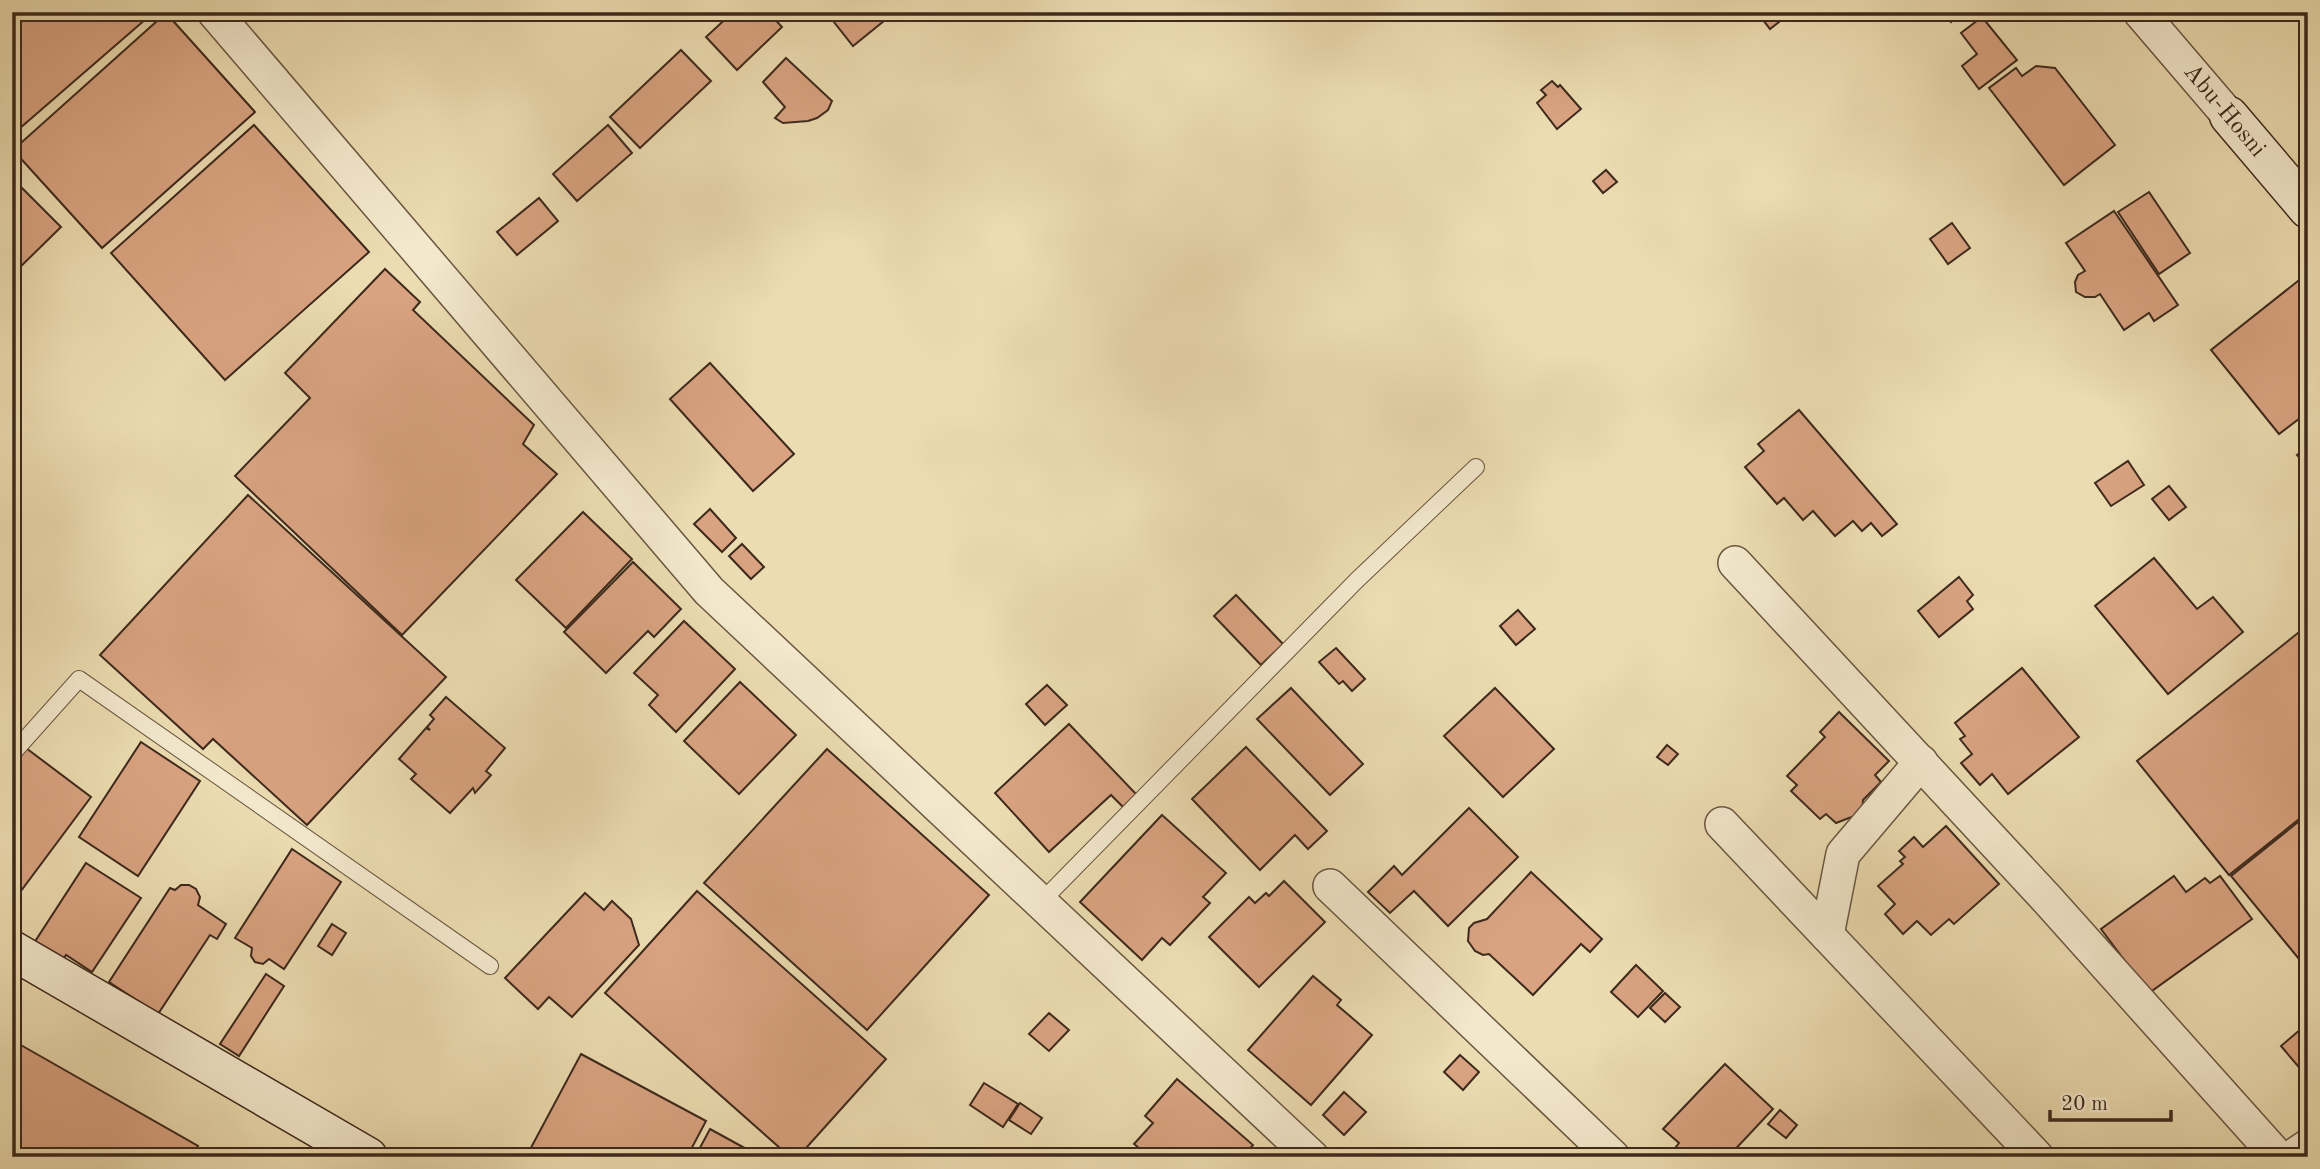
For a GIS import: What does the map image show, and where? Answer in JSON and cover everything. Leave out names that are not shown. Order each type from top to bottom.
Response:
[{"type":"street","points":[[214,12],[709,591],[1312,1157]]},
{"type":"street","name":"Abu-Hosni","points":[[2140,12],[2308,209]]},
{"type":"street","points":[[1735,563],[2047,899],[2278,1157]]},
{"type":"street","points":[[1827,935],[1843,854],[1921,762]]},
{"type":"street","points":[[1722,824],[2036,1157]]},
{"type":"street","points":[[1331,886],[1613,1157]]},
{"type":"street","points":[[12,950],[368,1157]]},
{"type":"street","points":[[2292,1157],[2308,1146]]},
{"type":"lane","points":[[1042,901],[1347,590],[1476,467]]},
{"type":"lane","points":[[12,754],[79,679],[490,966]]},
{"type":"building","points":[[12,12],[154,12],[12,135]]},
{"type":"building","points":[[733,12],[768,12],[782,27],[737,70],[706,37]]},
{"type":"building","points":[[826,12],[895,12],[853,46]]},
{"type":"building","points":[[1757,12],[1792,12],[1770,29]]},
{"type":"building","points":[[1943,12],[1962,12],[1951,22]]},
{"type":"building","points":[[166,13],[255,112],[102,248],[13,150]]},
{"type":"building","points":[[1982,17],[2017,60],[1979,89],[1962,66],[1977,54],[1961,33]]},
{"type":"building","points":[[681,50],[711,81],[640,148],[610,117]]},
{"type":"building","points":[[786,58],[832,101],[828,110],[817,118],[783,123],[775,118],[785,107],[763,82]]},
{"type":"building","points":[[2036,66],[2055,68],[2115,145],[2064,185],[1989,88],[2016,68],[2022,76]]},
{"type":"building","points":[[1552,81],[1558,87],[1560,85],[1581,109],[1557,129],[1537,103],[1546,95],[1541,90]]},
{"type":"building","points":[[254,125],[369,252],[225,380],[111,253]]},
{"type":"building","points":[[608,125],[632,153],[577,201],[553,174]]},
{"type":"building","points":[[1606,170],[1617,182],[1603,193],[1593,181]]},
{"type":"building","points":[[12,178],[61,227],[12,275]]},
{"type":"building","points":[[2149,192],[2190,253],[2159,274],[2118,212]]},
{"type":"building","points":[[539,198],[558,221],[517,255],[497,232]]},
{"type":"building","points":[[2114,211],[2178,305],[2154,321],[2149,313],[2124,330],[2100,294],[2085,297],[2076,292],[2075,282],[2078,275],[2085,271],[2066,243]]},
{"type":"building","points":[[1952,223],[1970,248],[1948,264],[1930,239]]},
{"type":"building","points":[[385,269],[420,302],[413,310],[534,425],[523,444],[557,474],[402,635],[235,476],[310,398],[285,373]]},
{"type":"building","points":[[2308,273],[2308,412],[2279,434],[2211,350]]},
{"type":"building","points":[[710,363],[794,454],[753,491],[670,399]]},
{"type":"building","points":[[1799,410],[1897,524],[1882,536],[1871,523],[1862,531],[1853,521],[1835,536],[1813,511],[1803,520],[1784,498],[1777,504],[1745,467],[1764,451],[1758,444]]},
{"type":"building","points":[[2308,447],[2308,468],[2297,455]]},
{"type":"building","points":[[2128,461],[2144,485],[2111,506],[2095,483]]},
{"type":"building","points":[[2169,486],[2186,507],[2169,520],[2152,499]]},
{"type":"building","points":[[248,495],[446,677],[307,825],[213,739],[203,749],[100,655]]},
{"type":"building","points":[[710,509],[736,538],[722,552],[694,524]]},
{"type":"building","points":[[583,512],[632,559],[566,628],[516,580]]},
{"type":"building","points":[[742,544],[764,567],[751,579],[729,556]]},
{"type":"building","points":[[2154,558],[2197,609],[2213,597],[2243,632],[2168,694],[2095,606]]},
{"type":"building","points":[[633,562],[681,609],[654,637],[648,631],[606,673],[564,632]]},
{"type":"building","points":[[1959,577],[1973,595],[1967,601],[1973,609],[1939,637],[1918,611]]},
{"type":"building","points":[[1236,595],[1283,644],[1261,665],[1214,616]]},
{"type":"building","points":[[1518,610],[1535,629],[1516,645],[1500,626]]},
{"type":"building","points":[[684,621],[735,669],[676,732],[649,705],[658,695],[634,673]]},
{"type":"building","points":[[2308,625],[2308,812],[2229,875],[2137,761]]},
{"type":"building","points":[[1336,648],[1365,679],[1352,691],[1343,681],[1339,684],[1319,662]]},
{"type":"building","points":[[2022,668],[2079,737],[2008,794],[1992,774],[1980,785],[1961,763],[1972,754],[1960,739],[1965,736],[1955,723]]},
{"type":"building","points":[[740,682],[796,735],[739,794],[684,741]]},
{"type":"building","points":[[1047,685],[1067,705],[1045,725],[1026,704]]},
{"type":"building","points":[[1291,688],[1363,764],[1330,795],[1257,719]]},
{"type":"building","points":[[1495,688],[1554,749],[1503,797],[1444,736]]},
{"type":"building","points":[[446,697],[505,748],[486,771],[491,775],[475,793],[473,788],[450,813],[411,779],[416,774],[399,759],[426,728],[430,730],[427,727],[434,719],[430,715]]},
{"type":"building","points":[[1839,712],[1889,761],[1875,775],[1881,782],[1863,800],[1862,813],[1836,823],[1826,814],[1820,819],[1791,791],[1797,785],[1787,776],[1825,737],[1820,732]]},
{"type":"building","points":[[1069,724],[1136,794],[1123,807],[1111,795],[1049,852],[995,793]]},
{"type":"building","points":[[141,742],[200,781],[138,876],[79,837]]},
{"type":"building","points":[[1667,745],[1678,754],[1668,765],[1657,757]]},
{"type":"building","points":[[1246,747],[1327,831],[1308,849],[1295,835],[1260,870],[1192,799]]},
{"type":"building","points":[[26,748],[91,797],[12,903],[12,766]]},
{"type":"building","points":[[827,749],[989,895],[867,1030],[704,883]]},
{"type":"building","points":[[1469,808],[1518,857],[1448,926],[1414,891],[1390,913],[1368,892],[1394,866],[1402,875]]},
{"type":"building","points":[[2308,814],[2308,970],[2231,876]]},
{"type":"building","points":[[1162,815],[1226,873],[1203,897],[1210,903],[1170,945],[1162,938],[1142,960],[1080,902]]},
{"type":"building","points":[[1946,826],[1999,884],[1954,924],[1949,919],[1931,935],[1917,921],[1903,934],[1885,914],[1895,904],[1878,886],[1903,864],[1900,861],[1905,857],[1899,851],[1914,837],[1923,847]]},
{"type":"building","points":[[292,849],[341,882],[284,969],[269,959],[263,964],[255,962],[251,956],[252,948],[235,938]]},
{"type":"building","points":[[86,863],[141,898],[92,972],[66,955],[62,961],[34,943]]},
{"type":"building","points":[[1531,872],[1602,939],[1590,952],[1581,944],[1533,995],[1489,954],[1483,955],[1475,951],[1468,941],[1469,928],[1474,923],[1487,919]]},
{"type":"building","points":[[2174,876],[2186,892],[2205,878],[2210,883],[2220,876],[2252,919],[2149,993],[2101,929]]},
{"type":"building","points":[[1284,881],[1325,922],[1259,987],[1209,937],[1249,897],[1255,903],[1266,893],[1269,896]]},
{"type":"building","points":[[181,885],[196,889],[200,897],[198,905],[226,924],[217,939],[210,935],[158,1014],[109,982],[170,888],[175,890]]},
{"type":"building","points":[[697,891],[886,1059],[798,1157],[790,1157],[605,993]]},
{"type":"building","points":[[585,893],[604,910],[612,901],[631,919],[639,945],[572,1017],[549,997],[538,1009],[505,978]]},
{"type":"building","points":[[332,924],[346,933],[332,955],[318,946]]},
{"type":"building","points":[[1636,965],[1663,991],[1638,1017],[1611,992]]},
{"type":"building","points":[[266,974],[284,986],[239,1056],[220,1044]]},
{"type":"building","points":[[1313,976],[1341,1000],[1337,1005],[1372,1035],[1311,1105],[1248,1050]]},
{"type":"building","points":[[1665,993],[1680,1007],[1665,1022],[1650,1008]]},
{"type":"building","points":[[1049,1013],[1069,1030],[1049,1051],[1029,1034]]},
{"type":"building","points":[[2308,1023],[2308,1078],[2281,1046]]},
{"type":"building","points":[[12,1040],[198,1146],[192,1157],[12,1157]]},
{"type":"building","points":[[581,1054],[706,1121],[687,1157],[526,1157]]},
{"type":"building","points":[[1460,1055],[1479,1072],[1463,1090],[1444,1072]]},
{"type":"building","points":[[1725,1064],[1773,1109],[1728,1157],[1677,1157],[1672,1152],[1679,1143],[1663,1129]]},
{"type":"building","points":[[1177,1079],[1253,1145],[1243,1157],[1150,1157],[1134,1144],[1153,1123],[1145,1116]]},
{"type":"building","points":[[984,1083],[1018,1104],[1003,1127],[970,1105]]},
{"type":"building","points":[[1344,1092],[1366,1112],[1344,1135],[1323,1115]]},
{"type":"building","points":[[1020,1103],[1042,1118],[1031,1134],[1009,1120]]},
{"type":"building","points":[[1780,1110],[1797,1125],[1786,1138],[1768,1124]]},
{"type":"building","points":[[710,1129],[761,1157],[695,1157]]}]
